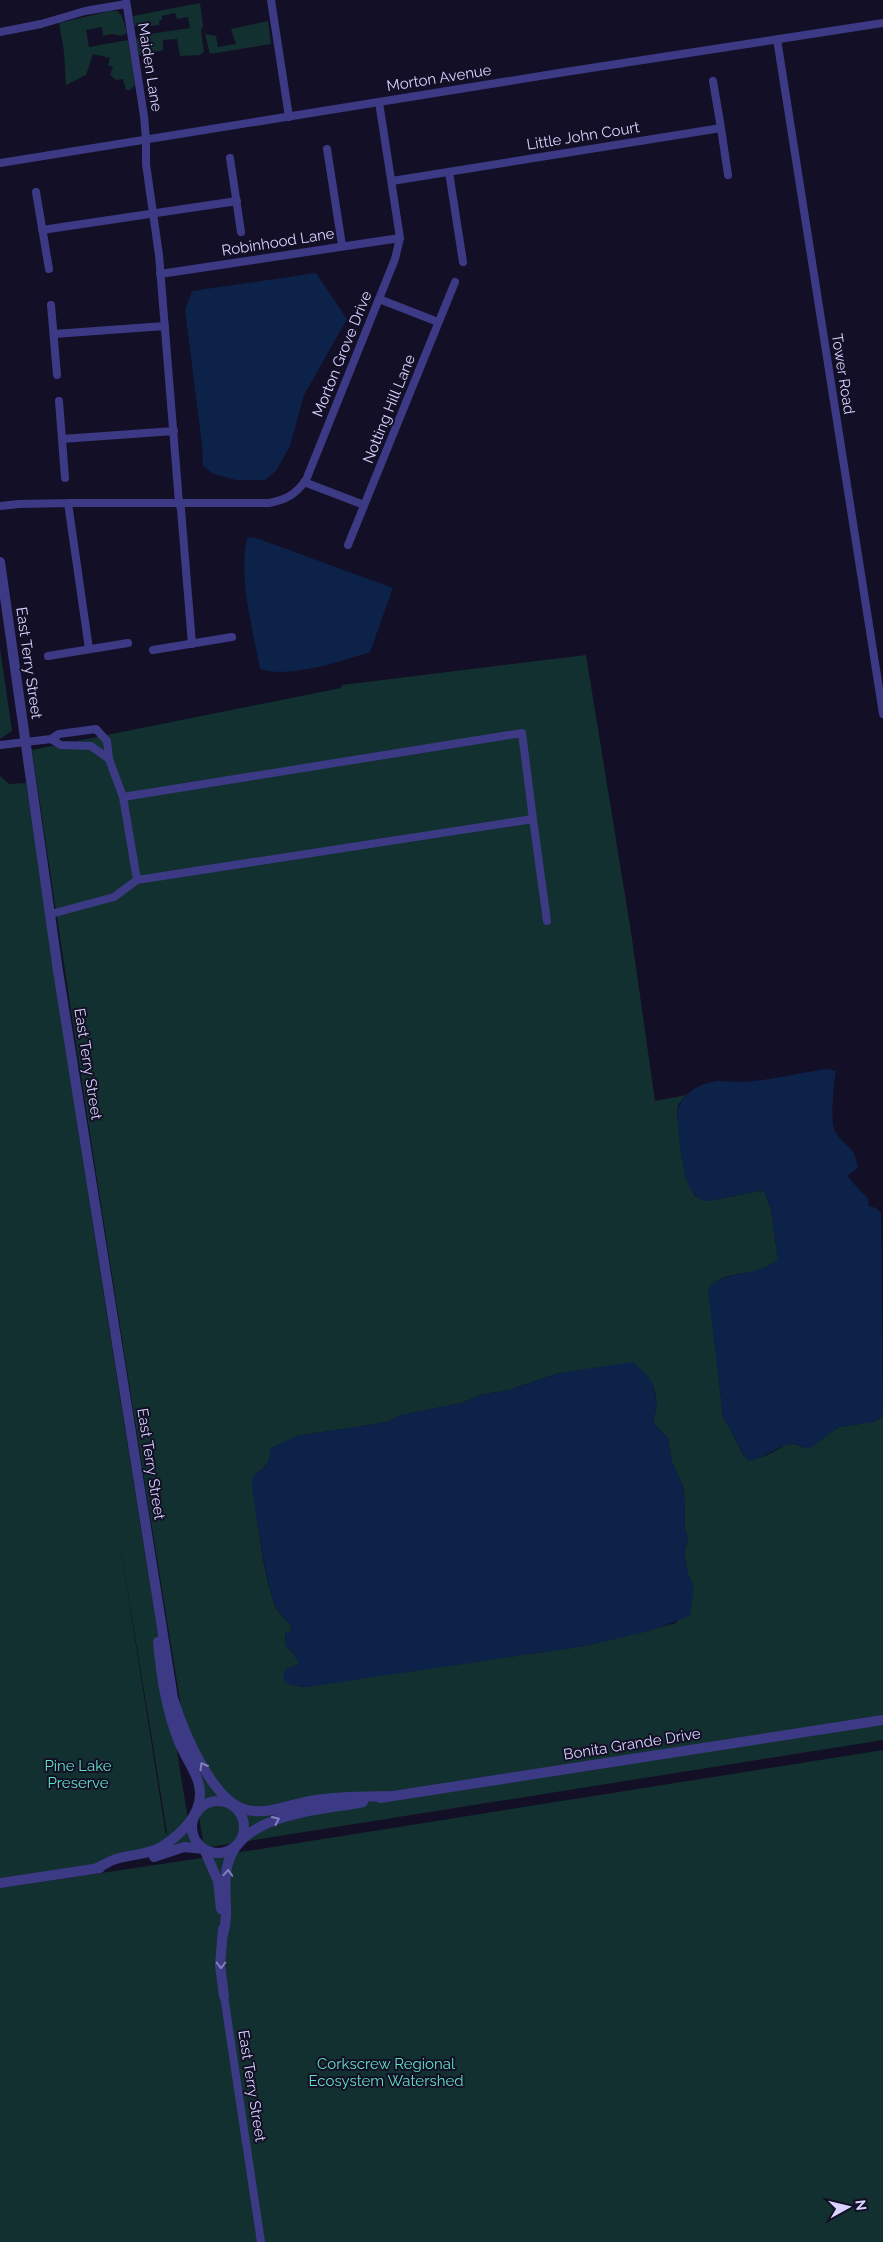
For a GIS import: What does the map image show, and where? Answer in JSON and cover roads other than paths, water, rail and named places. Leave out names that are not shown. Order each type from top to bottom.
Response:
[{"type":"street","points":[[273,0],[289,116]]},
{"type":"street","points":[[0,32],[41,24],[77,13],[126,2]]},
{"type":"street","name":"Maiden Lane","points":[[126,2],[146,139],[146,164],[160,274],[179,503]]},
{"type":"street","name":"Morton Avenue","points":[[0,163],[883,23]]},
{"type":"street","name":"Tower Road","points":[[777,39],[883,714]]},
{"type":"street","points":[[713,81],[728,175]]},
{"type":"street","name":"Morton Grove Drive","points":[[0,506],[68,503],[275,502],[290,497],[304,482],[395,259],[400,238],[380,102]]},
{"type":"street","name":"Little John Court","points":[[392,181],[721,128]]},
{"type":"street","points":[[327,149],[342,245]]},
{"type":"street","points":[[230,158],[241,232]]},
{"type":"street","points":[[449,172],[463,262]]},
{"type":"street","points":[[36,192],[49,269]]},
{"type":"street","points":[[42,230],[237,201]]},
{"type":"street","name":"Robinhood Lane","points":[[160,274],[342,245],[400,238]]},
{"type":"street","name":"Notting Hill Lane","points":[[348,545],[454,282]]},
{"type":"street","points":[[379,299],[438,322]]},
{"type":"street","points":[[51,305],[57,375]]},
{"type":"street","points":[[54,334],[165,326]]},
{"type":"street","points":[[58,401],[65,478]]},
{"type":"street","points":[[62,439],[174,431]]},
{"type":"street","points":[[304,482],[364,505]]},
{"type":"street","points":[[68,503],[89,649]]},
{"type":"street","points":[[179,503],[192,644]]},
{"type":"street","name":"East Terry Street","points":[[0,562],[51,914],[173,1698],[180,1720],[208,1776],[233,1804]]},
{"type":"street","points":[[153,650],[232,637]]},
{"type":"street","points":[[48,656],[128,644]]},
{"type":"street","points":[[0,746],[51,739],[59,734],[96,729],[106,739],[109,759],[123,797],[137,880]]},
{"type":"street","points":[[123,797],[522,733],[547,921]]},
{"type":"street","points":[[51,739],[61,745],[91,746],[109,759]]},
{"type":"street","points":[[96,751],[106,739]]},
{"type":"street","points":[[51,914],[114,898],[137,880],[533,819]]},
{"type":"street","name":"East Terry Street","points":[[153,1569],[160,1662],[166,1704],[179,1743],[199,1786],[200,1795],[194,1815]]},
{"type":"street","name":"Bonita Grande Drive","points":[[233,1804],[252,1812],[330,1798],[386,1796],[491,1782],[883,1720]]},
{"type":"street","name":"Bonita Grande Drive","points":[[235,1847],[254,1831],[280,1818],[306,1811],[336,1808],[386,1796]]},
{"type":"street","points":[[0,1883],[101,1868],[148,1859],[184,1847],[220,1853],[235,1847],[244,1833],[244,1822],[240,1812],[233,1804],[223,1800],[212,1801],[201,1806],[185,1828],[162,1847],[141,1855],[116,1859],[101,1868]]},
{"type":"street","points":[[194,1815],[192,1826],[194,1837],[204,1849]]},
{"type":"street","name":"East Terry Street","points":[[223,1935],[227,1922],[227,1867],[235,1847]]},
{"type":"street","name":"East Terry Street","points":[[204,1849],[218,1881],[223,1935],[220,1965],[261,2242]]},
{"type":"water","points":[[316,273],[347,319],[304,395],[290,446],[276,471],[265,480],[236,480],[214,474],[203,466],[185,310],[192,291]]},
{"type":"water","points":[[253,537],[393,588],[370,652],[315,668],[285,672],[272,672],[260,669],[245,587],[244,570],[247,538]]},
{"type":"water","points":[[827,1069],[836,1071],[833,1103],[834,1128],[840,1138],[852,1150],[858,1168],[847,1176],[868,1199],[869,1206],[876,1208],[881,1213],[883,1416],[874,1422],[839,1427],[809,1449],[796,1444],[789,1444],[749,1461],[744,1456],[723,1416],[708,1290],[721,1279],[761,1269],[771,1265],[778,1259],[771,1210],[764,1190],[708,1201],[698,1198],[691,1190],[686,1178],[680,1150],[677,1113],[681,1102],[688,1094],[697,1087],[708,1083],[754,1081]]},
{"type":"water","points":[[633,1362],[652,1382],[657,1403],[653,1423],[668,1438],[672,1462],[684,1489],[685,1529],[688,1538],[684,1553],[688,1574],[694,1587],[690,1616],[649,1631],[585,1646],[307,1687],[291,1685],[285,1682],[283,1675],[286,1669],[299,1664],[292,1651],[286,1648],[285,1633],[292,1631],[289,1623],[278,1610],[270,1588],[252,1488],[252,1480],[256,1473],[260,1472],[267,1464],[271,1448],[296,1436],[390,1421],[401,1415],[462,1403],[480,1395],[509,1390],[559,1373]]},
{"type":"park label","name":"Pine Lake Preserve","points":[[78,1774]]},
{"type":"park label","name":"Corkscrew Regional Ecosystem Watershed","points":[[386,2072]]}]
